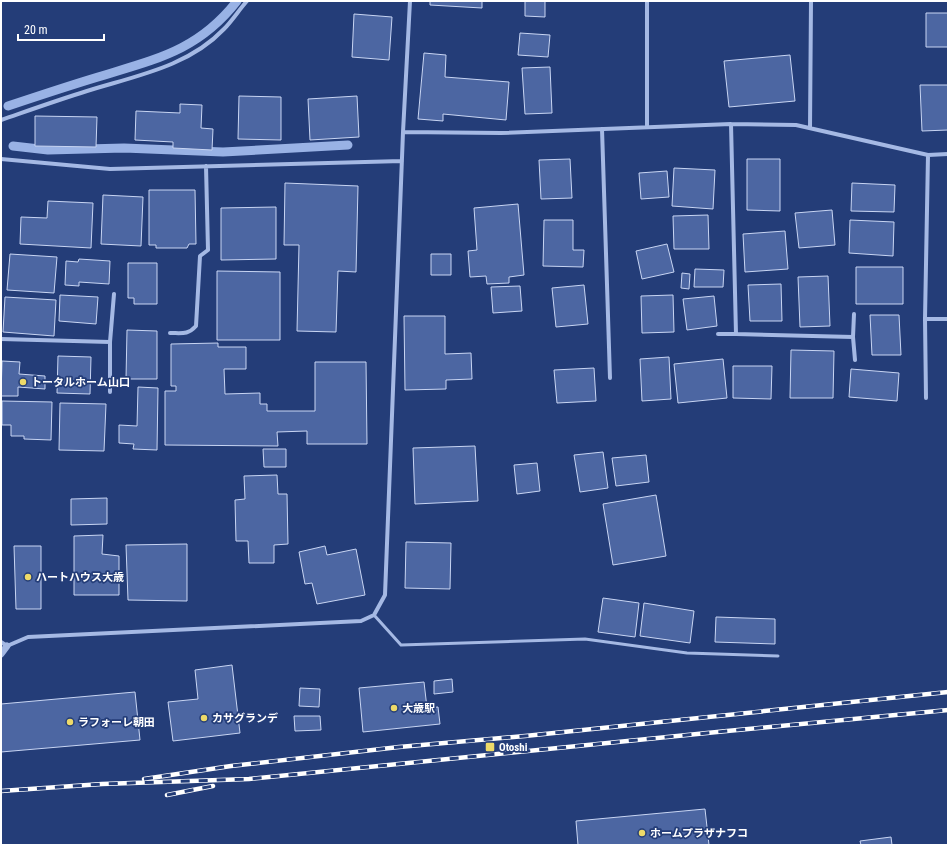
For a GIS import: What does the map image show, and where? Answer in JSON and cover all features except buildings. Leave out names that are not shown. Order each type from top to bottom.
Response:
[{"type":"street","points":[[1,120],[174,64],[191,54],[220,33],[247,1]]},
{"type":"street","points":[[1,654],[4,644],[28,637],[361,621],[374,615],[385,595],[402,132],[410,1]]},
{"type":"street","points":[[647,1],[647,127]]},
{"type":"street","points":[[810,128],[811,1]]},
{"type":"street","points":[[402,132],[501,133],[731,124],[796,125],[928,155],[948,154]]},
{"type":"street","points":[[731,124],[736,334]]},
{"type":"street","points":[[602,128],[610,378]]},
{"type":"street","points":[[926,398],[925,319],[928,155]]},
{"type":"street","points":[[1,160],[110,169],[402,161]]},
{"type":"street","points":[[170,333],[191,332],[196,326],[200,256],[208,250],[206,166]]},
{"type":"street","points":[[110,392],[110,342],[114,294]]},
{"type":"street","points":[[854,314],[854,360]]},
{"type":"street","points":[[925,319],[948,319]]},
{"type":"street","points":[[718,334],[853,337]]},
{"type":"street","points":[[1,339],[110,342]]},
{"type":"lane","points":[[374,615],[400,645],[585,639],[687,653],[778,656]]},
{"type":"waterway","points":[[8,106],[139,65],[175,51],[207,31],[222,18],[237,1]]},
{"type":"waterway","points":[[13,146],[48,150],[124,148],[223,152],[348,145]]},
{"type":"railway","points":[[144,779],[231,766],[399,747],[525,736],[948,692]]},
{"type":"railway","points":[[1,791],[102,784],[249,779],[948,710]]},
{"type":"railway","points":[[167,795],[213,786]]},
{"type":"place","name":"トータルホーム山口","points":[[23,382]]},
{"type":"place","name":"ハートハウス大歳","points":[[28,577]]},
{"type":"place","name":"大歳駅","points":[[394,708]]},
{"type":"place","name":"カサグランデ","points":[[204,718]]},
{"type":"place","name":"ラフォーレ朝田","points":[[70,722]]},
{"type":"place","name":"Otoshi","points":[[490,747]]},
{"type":"place","name":"ホームプラザナフコ","points":[[642,833]]}]
